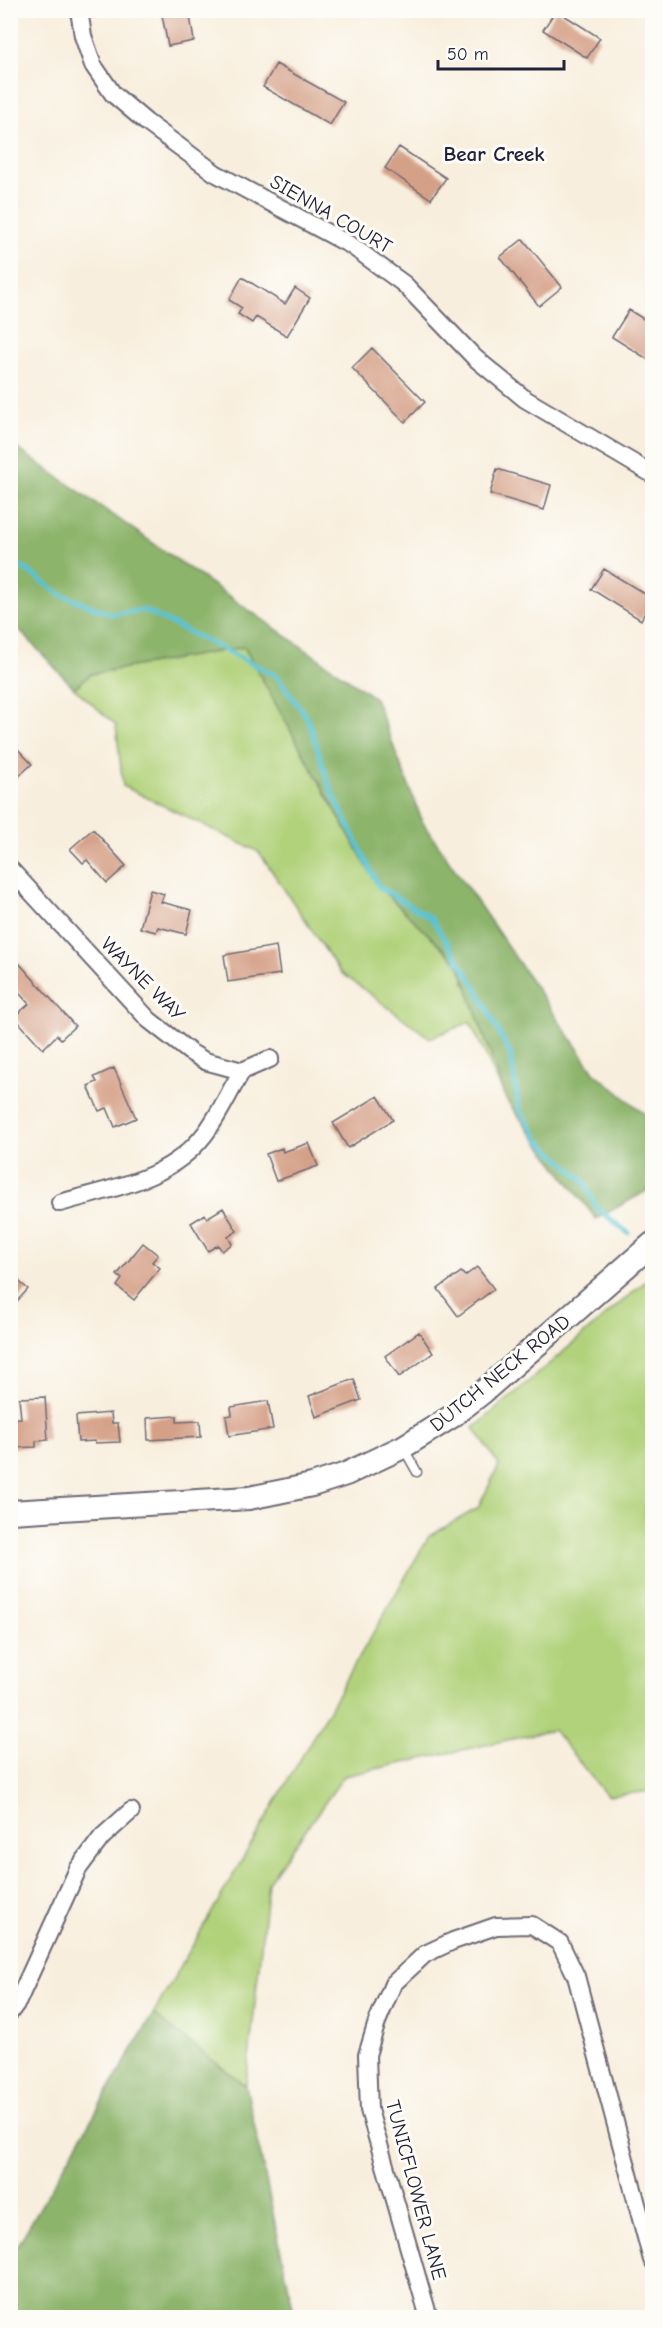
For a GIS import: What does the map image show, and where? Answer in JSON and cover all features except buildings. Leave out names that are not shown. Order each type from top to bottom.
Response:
[{"type":"street","name":"SIENNA COURT","points":[[79,10],[83,36],[93,65],[113,94],[146,122],[215,173],[352,246],[404,284],[475,358],[525,399],[652,474]]},
{"type":"street","name":"WAYNE WAY","points":[[10,869],[149,1020],[205,1061],[242,1071]]},
{"type":"street","points":[[60,1203],[136,1181],[163,1171],[177,1162],[205,1134],[242,1071],[270,1059]]},
{"type":"street","name":"DUTCH NECK ROAD","points":[[10,1512],[249,1498],[346,1474],[427,1433],[483,1392],[652,1244]]},
{"type":"street","points":[[10,2012],[18,2001],[78,1869],[102,1837],[131,1812]]},
{"type":"street","name":"TUNICFLOWER LANE","points":[[429,2318],[369,2110],[367,2055],[377,2022],[393,1984],[425,1954],[453,1941],[496,1926],[532,1926],[560,1943],[576,1976],[652,2259]]},
{"type":"lane","points":[[403,1447],[417,1472]]},
{"type":"green space","points":[[11,444],[375,698],[423,823],[594,1072],[652,1120],[652,1188],[596,1219],[507,1101],[459,964],[377,885],[244,647],[91,674],[74,688],[11,621]]},
{"type":"green space","points":[[244,647],[377,885],[459,964],[507,1101],[470,1022],[430,1038],[340,972],[259,852],[123,786],[116,725],[74,688],[91,674]]},
{"type":"green space","points":[[652,1276],[652,1791],[607,1796],[553,1730],[344,1776],[268,1882],[246,2086],[153,2014],[429,1536],[478,1508],[499,1465],[474,1428]]},
{"type":"green space","points":[[153,2014],[246,2086],[295,2317],[11,2317],[11,2257]]},
{"type":"waterway","points":[[10,558],[60,594],[111,614],[144,610],[277,676],[308,719],[331,790],[379,887],[431,918],[476,987],[511,1056],[519,1109],[539,1140],[584,1181],[597,1208],[628,1233]]},
{"type":"district","name":"Bear Creek","points":[[494,154]]}]
